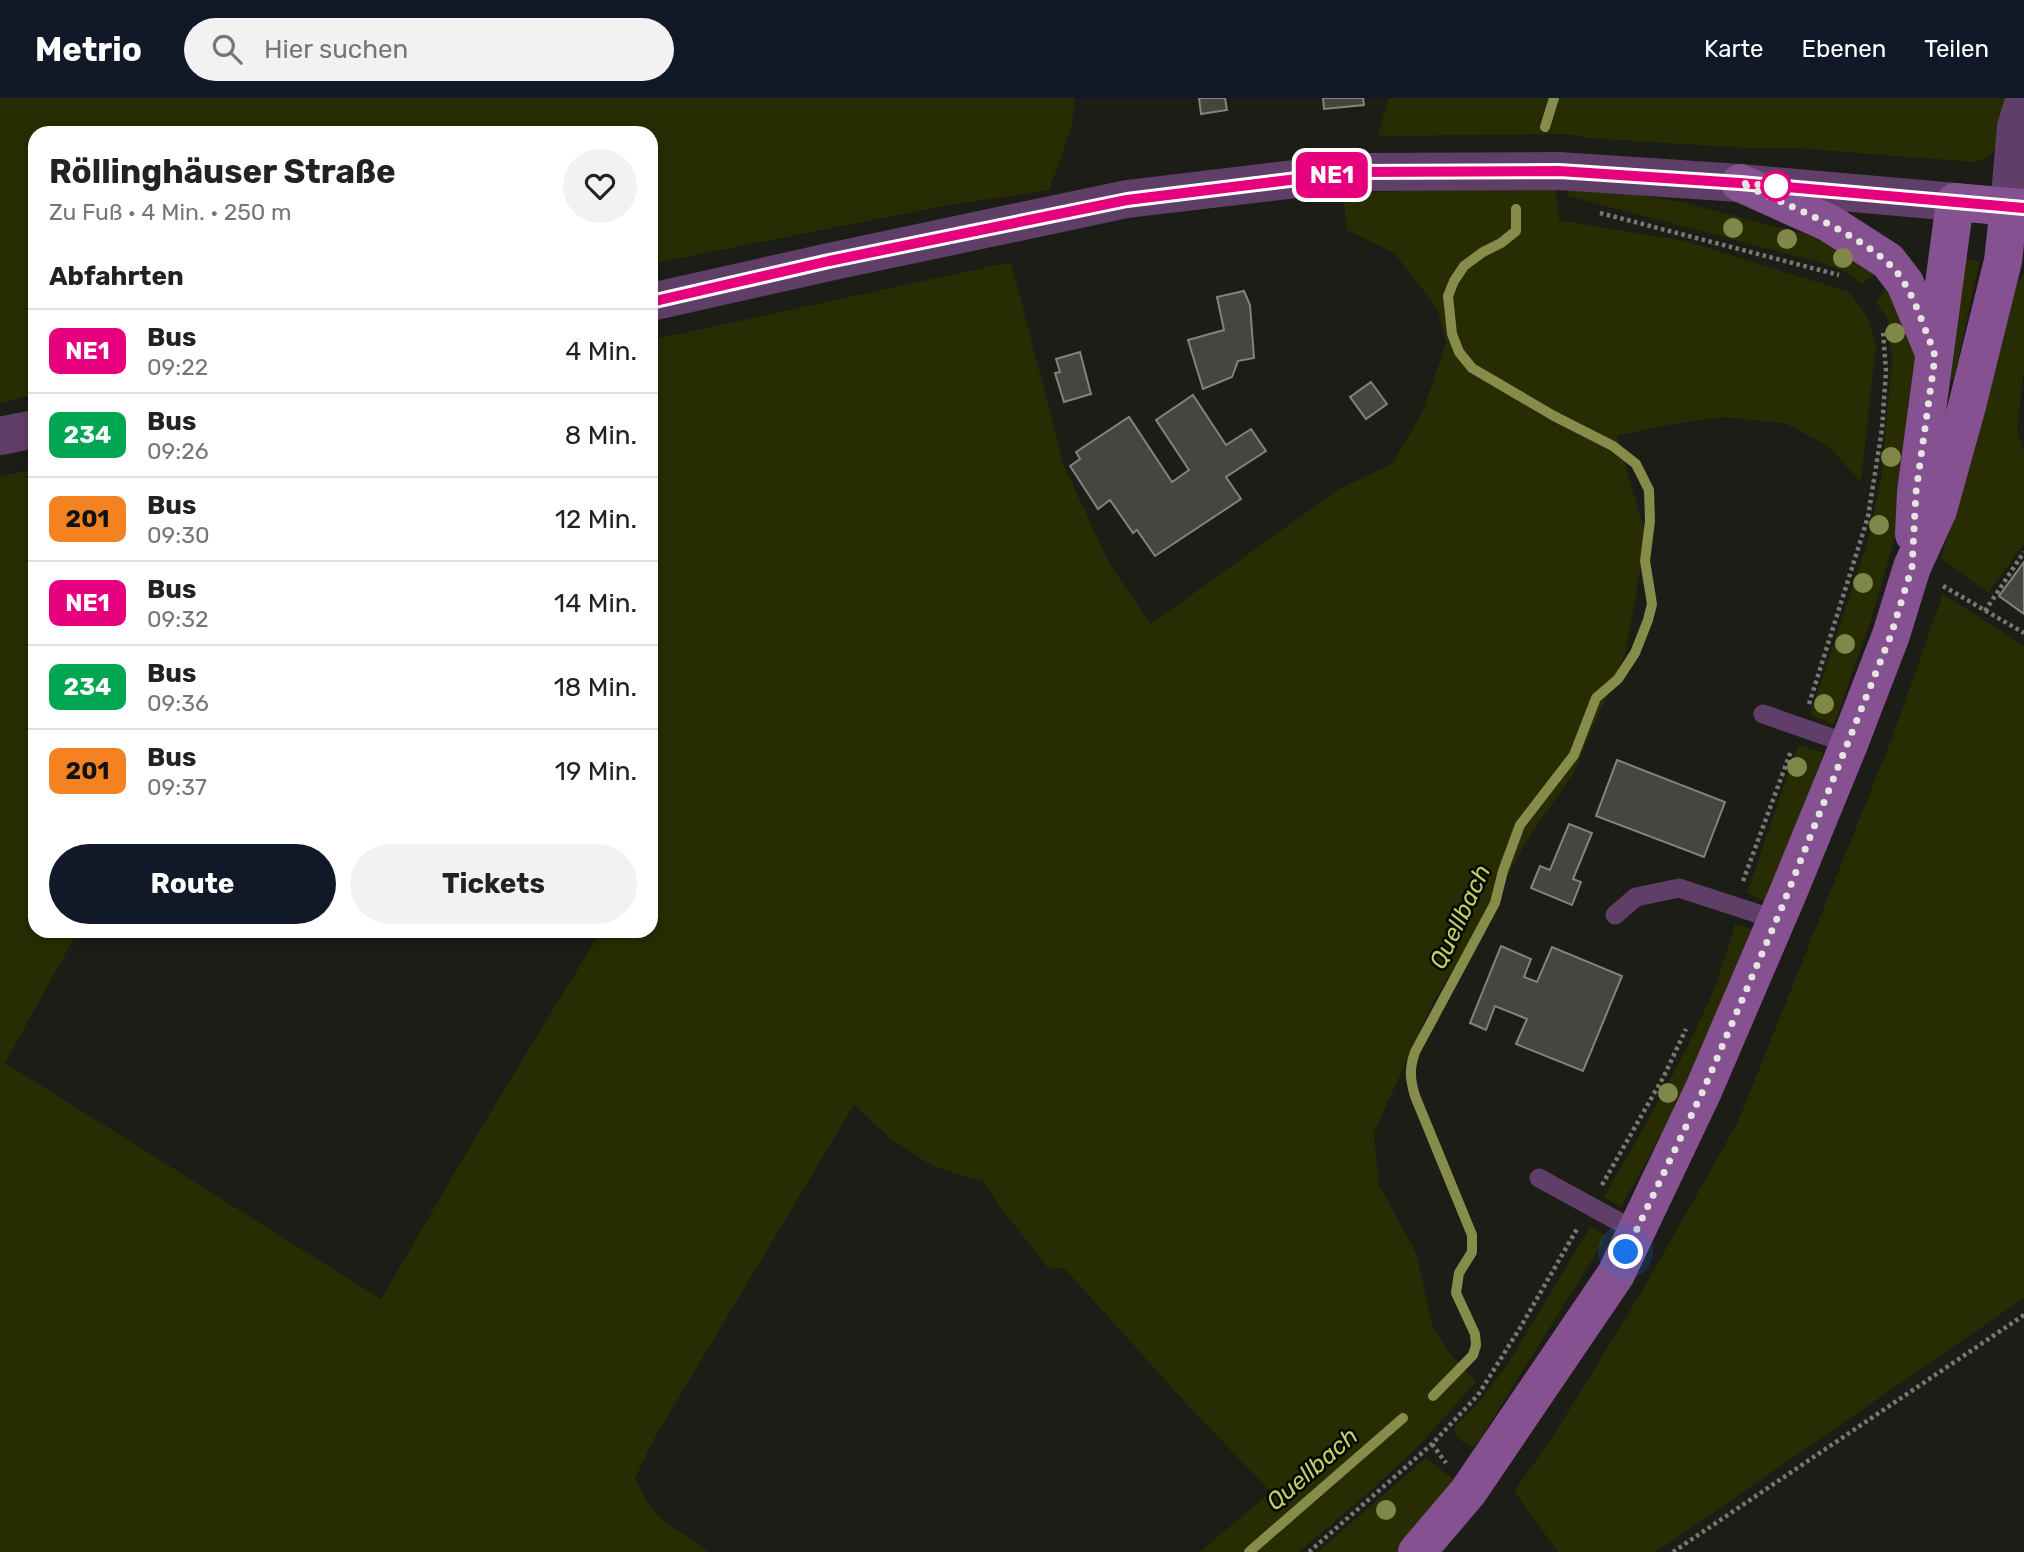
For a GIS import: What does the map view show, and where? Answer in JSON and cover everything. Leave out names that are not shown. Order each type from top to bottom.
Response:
[{"type":"main road","points":[[1740,183],[1829,223],[1888,261],[1905,283],[1935,357]]},
{"type":"main road","points":[[1417,1552],[1476,1480],[1616,1274],[1703,1091],[1849,744],[1891,635],[1912,567],[1938,510],[2017,207],[1955,202],[1916,492],[1912,567]]},
{"type":"street","points":[[2017,207],[2017,128],[2024,101]]},
{"type":"street","points":[[658,300],[829,261],[1127,200],[1354,172],[1559,171],[1740,183],[1955,202]]},
{"type":"street","points":[[0,436],[28,430]]},
{"type":"lane","points":[[1763,713],[1849,744]]},
{"type":"lane","points":[[1615,915],[1636,897],[1679,888],[1777,920]]},
{"type":"lane","points":[[1539,1178],[1636,1231]]},
{"type":"path","points":[[1589,211],[1796,262],[1840,275],[1849,281]]},
{"type":"path","points":[[1735,906],[1813,693],[1868,517],[1882,429],[1886,371],[1883,325]]},
{"type":"path","points":[[1985,611],[2024,552]]},
{"type":"path","points":[[1912,567],[2024,634]]},
{"type":"path","points":[[1309,1552],[1432,1444],[1478,1395],[1590,1206],[1664,1076],[1687,1029]]},
{"type":"path","points":[[1673,1552],[2024,1315]]},
{"type":"green space","points":[[0,98],[1075,98],[1071,130],[1049,190],[938,207],[658,263],[658,126],[28,126],[28,396],[0,403]]},
{"type":"green space","points":[[1388,98],[2012,98],[1997,147],[1983,159],[1973,162],[1796,148],[1748,148],[1587,138],[1567,134],[1378,136]]},
{"type":"green space","points":[[1555,183],[1559,220],[1685,241],[1849,292],[1867,316],[1876,344],[1861,482],[1828,446],[1785,423],[1722,417],[1617,436],[1646,536],[1626,651],[1574,772],[1526,842],[1477,932],[1433,1002],[1374,1133],[1379,1185],[1416,1253],[1433,1327],[1449,1352],[1476,1382],[1419,1445],[1299,1552],[1200,1552],[1271,1492],[1194,1412],[1064,1268],[1049,1269],[1000,1207],[984,1182],[933,1166],[891,1139],[854,1105],[654,1439],[635,1478],[658,1516],[709,1552],[0,1552],[0,476],[28,470],[28,938],[74,938],[5,1063],[381,1299],[597,938],[658,938],[658,338],[1011,262],[1064,466],[1109,563],[1151,624],[1339,489],[1393,463],[1424,409],[1446,342],[1437,308],[1394,253],[1347,230],[1343,194]]},
{"type":"green space","points":[[1568,185],[1682,202],[1808,235],[1849,249],[1875,275],[1862,284],[1842,270],[1815,261],[1568,196]]},
{"type":"green space","points":[[1962,258],[1979,261],[1954,378],[1951,380],[1946,377]]},
{"type":"green space","points":[[2024,273],[2024,368],[2017,429],[2024,453],[2024,543],[1988,593],[1941,558],[1979,426],[2011,299]]},
{"type":"green space","points":[[1892,282],[1918,339],[1896,534],[1871,620],[1834,725],[1810,715],[1868,541],[1881,480],[1892,359],[1887,318],[1876,302]]},
{"type":"green space","points":[[1943,594],[2024,646],[2024,1298],[1656,1552],[1558,1552],[1514,1491],[1552,1438],[1642,1291],[1738,1122],[1892,738]]},
{"type":"green space","points":[[1798,745],[1824,753],[1767,902],[1747,893]]},
{"type":"green space","points":[[1735,924],[1755,930],[1742,966],[1694,1071],[1621,1207],[1604,1197],[1663,1093],[1703,1013],[1718,978]]},
{"type":"green space","points":[[1591,1226],[1605,1235],[1602,1244],[1479,1441],[1473,1447],[1464,1442],[1454,1430],[1457,1424],[1476,1406],[1507,1365]]},
{"type":"green space","points":[[1426,1458],[1454,1480],[1403,1552],[1318,1552]]},
{"type":"building","points":[[1199,98],[1225,98],[1227,110],[1201,114]]},
{"type":"building","points":[[1323,98],[1363,98],[1364,105],[1324,109]]},
{"type":"building","points":[[1244,291],[1250,305],[1254,358],[1238,361],[1232,377],[1203,389],[1188,340],[1224,330],[1217,297]]},
{"type":"building","points":[[1080,352],[1091,394],[1064,402],[1055,373],[1060,372],[1056,359]]},
{"type":"building","points":[[1371,382],[1387,404],[1366,419],[1350,397]]},
{"type":"building","points":[[1193,395],[1226,445],[1251,429],[1266,451],[1226,477],[1241,499],[1155,556],[1137,530],[1133,533],[1110,500],[1098,509],[1070,466],[1080,459],[1076,452],[1129,417],[1172,482],[1189,470],[1156,420]]},
{"type":"building","points":[[2024,562],[2024,614],[1999,596]]},
{"type":"building","points":[[1617,760],[1725,802],[1704,857],[1596,816]]},
{"type":"building","points":[[1569,824],[1592,833],[1573,879],[1581,882],[1572,905],[1531,888],[1540,866],[1550,870]]},
{"type":"building","points":[[1501,946],[1531,959],[1524,977],[1537,982],[1552,947],[1622,976],[1583,1071],[1516,1044],[1527,1019],[1495,1006],[1486,1030],[1470,1023]]},
{"type":"waterway","name":"Quellbach","points":[[1545,127],[1554,98]]},
{"type":"waterway","name":"Quellbach","points":[[1433,1396],[1473,1355],[1476,1345],[1475,1334],[1456,1293],[1459,1273],[1472,1252],[1472,1235],[1415,1096],[1411,1074],[1413,1058],[1495,903],[1503,871],[1520,825],[1574,755],[1596,698],[1618,679],[1635,653],[1652,604],[1645,561],[1650,521],[1649,490],[1636,464],[1613,446],[1554,416],[1472,368],[1459,352],[1452,334],[1448,296],[1454,281],[1464,266],[1516,231],[1516,209]]},
{"type":"waterway","name":"Quellbach","points":[[1249,1552],[1403,1418]]},
{"type":"bus line","name":"NE1","points":[[658,300],[829,261],[1127,200],[1354,172],[1559,171],[1740,183],[2024,208]]},
{"type":"route","points":[[1626,1252],[1703,1091],[1782,907],[1891,635],[1912,567],[1916,492],[1935,357],[1933,349],[1905,283],[1888,261],[1829,223],[1740,183],[1787,187],[1776,186]]}]
